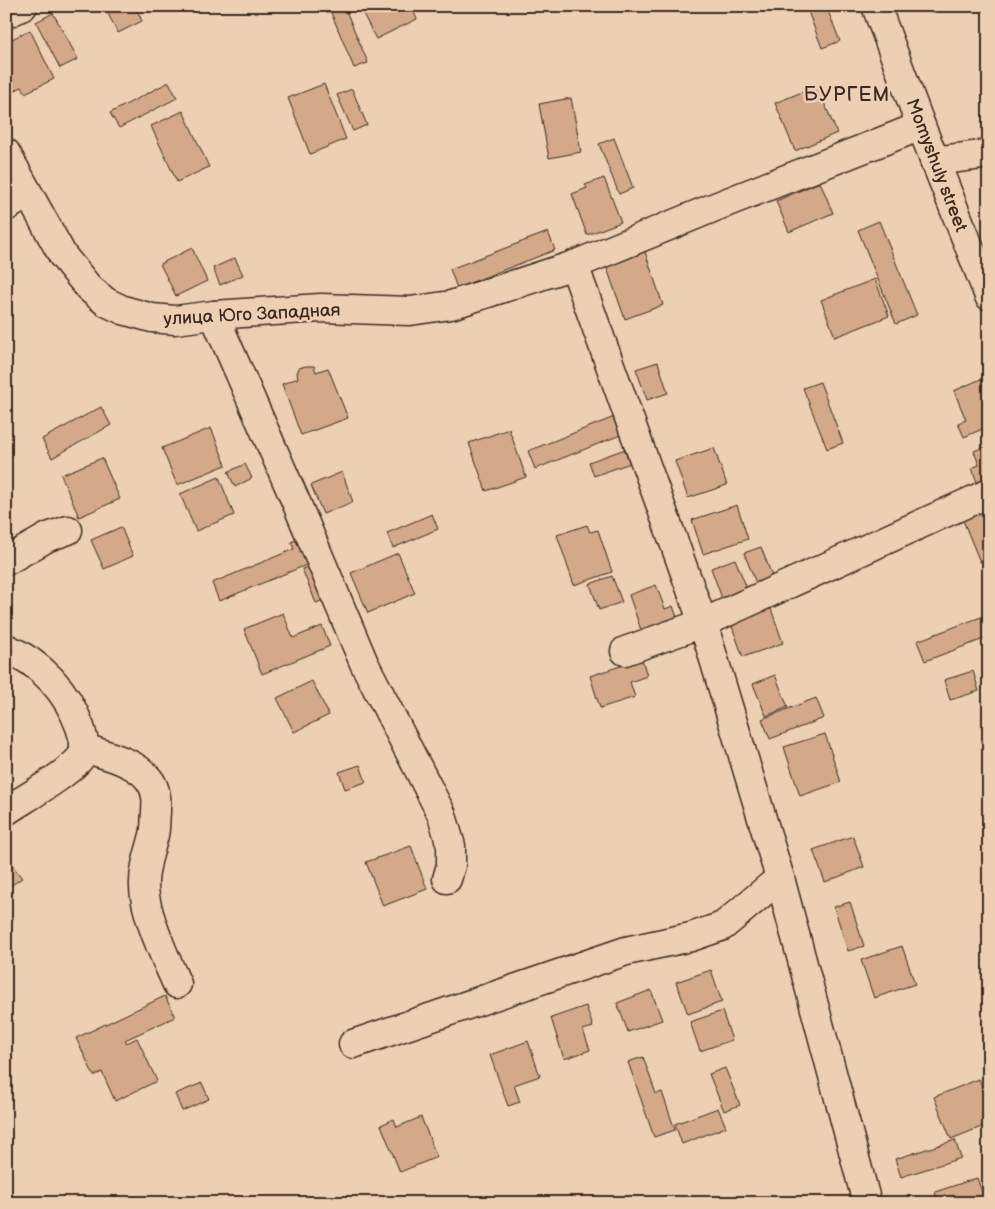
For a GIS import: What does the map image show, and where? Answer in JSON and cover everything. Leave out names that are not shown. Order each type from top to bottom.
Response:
[{"type":"street","points":[[6,14],[23,6]]},
{"type":"street","name":"Momyshuly street","points":[[876,6],[934,161],[989,296]]},
{"type":"street","name":"улица Юго Западная","points":[[6,154],[17,200],[89,288],[106,302],[123,310],[152,318],[175,320],[214,315],[321,308],[410,311],[450,305],[574,264],[921,126]]},
{"type":"street","points":[[934,161],[989,154]]},
{"type":"street","points":[[574,264],[703,623],[780,878],[867,1203]]},
{"type":"street","points":[[214,315],[364,663],[442,815],[451,846],[452,865],[447,879]]},
{"type":"street","points":[[625,651],[703,623],[989,492]]},
{"type":"street","points":[[6,561],[48,537],[68,530]]},
{"type":"street","points":[[6,648],[20,654],[50,678],[66,697],[83,738],[84,748],[81,757],[66,772],[6,811]]},
{"type":"street","points":[[84,748],[120,759],[139,770],[150,781],[156,795],[155,832],[145,871],[145,901],[163,953],[177,984]]},
{"type":"street","points":[[353,1044],[626,951],[723,926],[780,878]]},
{"type":"building","points":[[104,6],[142,6],[137,10],[142,21],[118,33]]},
{"type":"building","points":[[344,6],[368,63],[354,68],[330,10]]},
{"type":"building","points":[[359,6],[411,6],[417,19],[376,39]]},
{"type":"building","points":[[806,6],[826,6],[840,41],[822,48]]},
{"type":"building","points":[[53,13],[78,59],[60,68],[36,22]]},
{"type":"building","points":[[30,30],[54,79],[25,93],[22,87],[9,93],[6,87],[6,42]]},
{"type":"building","points":[[169,82],[177,98],[119,128],[110,113]]},
{"type":"building","points":[[324,84],[346,139],[310,154],[288,98]]},
{"type":"building","points":[[817,86],[837,133],[795,151],[775,103]]},
{"type":"building","points":[[352,89],[367,125],[353,131],[337,95]]},
{"type":"building","points":[[571,98],[581,152],[549,158],[539,104]]},
{"type":"building","points":[[183,111],[209,167],[177,182],[151,126]]},
{"type":"building","points":[[614,138],[633,188],[619,194],[599,144]]},
{"type":"building","points":[[604,178],[621,222],[587,235],[572,194],[587,188],[585,185]]},
{"type":"building","points":[[820,182],[833,213],[789,232],[776,201]]},
{"type":"building","points":[[879,221],[917,315],[896,324],[858,230]]},
{"type":"building","points":[[548,232],[555,250],[457,288],[450,269]]},
{"type":"building","points":[[643,246],[663,305],[625,319],[604,260]]},
{"type":"building","points":[[192,248],[207,281],[176,296],[160,264]]},
{"type":"building","points":[[235,258],[243,275],[220,285],[213,268]]},
{"type":"building","points":[[875,279],[889,316],[835,337],[821,300]]},
{"type":"building","points":[[658,362],[668,393],[647,400],[636,369]]},
{"type":"building","points":[[314,366],[316,372],[328,368],[348,418],[301,435],[282,384],[298,378],[299,368]]},
{"type":"building","points":[[983,378],[989,390],[989,426],[964,437],[958,423],[966,420],[954,391]]},
{"type":"building","points":[[820,382],[843,443],[827,449],[803,388]]},
{"type":"building","points":[[101,407],[111,425],[52,458],[42,439]]},
{"type":"building","points":[[617,416],[623,434],[535,469],[528,451]]},
{"type":"building","points":[[211,428],[226,465],[177,485],[162,448]]},
{"type":"building","points":[[509,429],[526,477],[486,491],[469,443]]},
{"type":"building","points":[[989,445],[989,481],[978,485],[972,468],[979,465],[974,451]]},
{"type":"building","points":[[631,447],[636,461],[594,476],[589,462]]},
{"type":"building","points":[[714,448],[727,485],[688,498],[675,461]]},
{"type":"building","points":[[102,458],[120,499],[79,517],[61,475]]},
{"type":"building","points":[[245,464],[252,478],[235,487],[228,472]]},
{"type":"building","points":[[342,472],[353,502],[323,514],[311,485]]},
{"type":"building","points":[[219,477],[234,515],[196,531],[180,494]]},
{"type":"building","points":[[989,502],[989,558],[980,562],[960,513]]},
{"type":"building","points":[[737,505],[748,539],[703,554],[692,520]]},
{"type":"building","points":[[432,514],[438,529],[393,548],[387,533]]},
{"type":"building","points":[[587,525],[590,532],[598,530],[612,572],[574,585],[557,535]]},
{"type":"building","points":[[121,527],[133,556],[104,569],[91,540]]},
{"type":"building","points":[[301,538],[311,563],[219,601],[212,583],[294,549],[291,542]]},
{"type":"building","points":[[761,547],[774,581],[758,588],[744,553]]},
{"type":"building","points":[[398,553],[415,593],[368,613],[351,573]]},
{"type":"building","points":[[735,559],[748,591],[723,601],[711,568]]},
{"type":"building","points":[[312,565],[326,599],[316,603],[302,569]]},
{"type":"building","points":[[612,576],[622,602],[599,610],[590,584]]},
{"type":"building","points":[[656,585],[665,609],[673,606],[679,623],[643,636],[629,595]]},
{"type":"building","points":[[770,606],[783,643],[743,657],[730,621]]},
{"type":"building","points":[[283,613],[293,638],[322,626],[330,646],[262,674],[244,629]]},
{"type":"building","points":[[989,614],[989,637],[925,661],[917,641]]},
{"type":"building","points":[[642,659],[647,676],[630,682],[635,697],[600,708],[590,676]]},
{"type":"building","points":[[973,671],[979,691],[950,700],[944,680]]},
{"type":"building","points":[[775,675],[788,707],[766,716],[753,684]]},
{"type":"building","points":[[312,681],[329,715],[294,732],[277,698]]},
{"type":"building","points":[[816,698],[824,718],[770,739],[762,719]]},
{"type":"building","points":[[825,734],[841,782],[800,796],[784,747]]},
{"type":"building","points":[[360,765],[366,782],[345,789],[339,772]]},
{"type":"building","points":[[853,836],[864,867],[825,882],[813,850]]},
{"type":"building","points":[[411,846],[427,889],[383,906],[366,862]]},
{"type":"building","points":[[6,857],[22,878],[6,889]]},
{"type":"building","points":[[850,902],[864,946],[848,951],[834,907]]},
{"type":"building","points":[[902,946],[915,984],[874,998],[861,960]]},
{"type":"building","points":[[711,970],[722,1002],[688,1014],[676,982]]},
{"type":"building","points":[[651,990],[662,1020],[628,1032],[617,1003]]},
{"type":"building","points":[[165,996],[175,1017],[125,1040],[127,1043],[137,1038],[157,1081],[115,1101],[102,1072],[94,1076],[76,1038]]},
{"type":"building","points":[[586,1006],[593,1027],[583,1030],[590,1050],[564,1059],[551,1018]]},
{"type":"building","points":[[722,1011],[732,1040],[700,1051],[690,1022]]},
{"type":"building","points":[[528,1041],[540,1076],[514,1085],[520,1102],[508,1106],[490,1055]]},
{"type":"building","points":[[643,1057],[656,1094],[662,1092],[675,1130],[654,1137],[628,1062]]},
{"type":"building","points":[[725,1068],[740,1105],[724,1111],[709,1074]]},
{"type":"building","points":[[979,1079],[989,1104],[989,1124],[951,1139],[934,1097]]},
{"type":"building","points":[[202,1083],[209,1099],[182,1111],[175,1094]]},
{"type":"building","points":[[718,1108],[726,1127],[682,1144],[675,1124]]},
{"type":"building","points":[[421,1117],[437,1157],[400,1172],[381,1125],[394,1119],[397,1127]]},
{"type":"building","points":[[955,1140],[961,1158],[901,1177],[895,1159]]},
{"type":"building","points":[[977,1178],[986,1203],[938,1203],[935,1192]]},
{"type":"district","name":"БУРГЕМ","points":[[847,94]]}]
